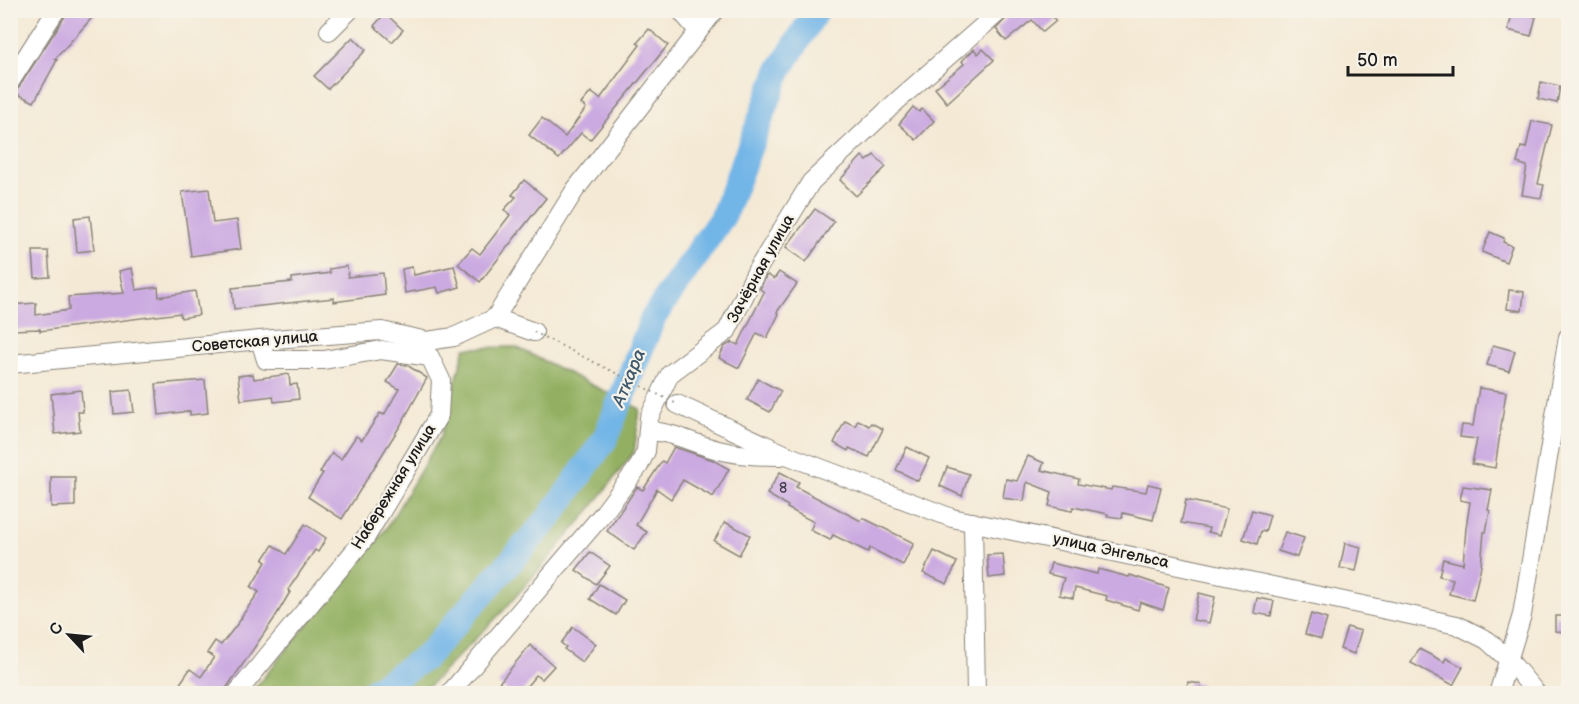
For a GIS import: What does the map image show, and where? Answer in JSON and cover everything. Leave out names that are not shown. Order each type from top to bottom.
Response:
[{"type":"street","points":[[10,82],[56,10]]},
{"type":"street","points":[[329,31],[350,10]]},
{"type":"street","points":[[680,10],[698,31]]},
{"type":"street","points":[[534,332],[495,318],[575,190],[715,10]]},
{"type":"street","name":"Зачёрная улица","points":[[449,693],[602,515],[639,466],[646,451],[650,418],[669,374],[727,331],[757,270],[811,182],[897,101],[1001,10]]},
{"type":"street","name":"Советская улица","points":[[10,364],[260,340],[382,331],[427,341],[454,337],[495,318]]},
{"type":"street","points":[[1498,693],[1522,615],[1569,337]]},
{"type":"street","name":"Набережная улица","points":[[236,693],[366,537],[439,415],[441,380],[430,357],[381,350],[324,360],[266,360],[260,340]]},
{"type":"street","name":"улица Энгельса","points":[[677,404],[789,456],[952,518],[1457,625],[1487,640],[1509,660],[1537,693]]},
{"type":"street","points":[[650,431],[669,432],[737,455],[789,456]]},
{"type":"street","points":[[973,522],[976,693]]},
{"type":"path","points":[[534,332],[677,404]]},
{"type":"green space","points":[[516,347],[640,409],[634,452],[587,514],[504,610],[422,693],[250,694],[386,529],[441,436],[465,348]]},
{"type":"building","points":[[69,10],[99,10],[55,59],[57,60],[34,102],[15,93]]},
{"type":"building","points":[[1014,10],[1046,10],[1056,21],[1043,32],[1032,20],[1006,41],[996,29]]},
{"type":"building","points":[[1513,11],[1536,17],[1531,36],[1508,30]]},
{"type":"building","points":[[385,13],[403,30],[392,42],[374,26]]},
{"type":"building","points":[[649,29],[668,45],[590,140],[581,133],[559,159],[529,135],[542,118],[565,137],[586,108],[581,104],[591,92],[600,99],[640,45],[637,43]]},
{"type":"building","points":[[353,37],[366,50],[328,89],[314,76]]},
{"type":"building","points":[[974,49],[978,54],[983,49],[994,60],[947,103],[935,88],[964,64],[962,61]]},
{"type":"building","points":[[1541,82],[1560,86],[1557,103],[1538,99]]},
{"type":"building","points":[[913,107],[919,112],[922,109],[934,121],[916,140],[899,124]]},
{"type":"building","points":[[1532,121],[1552,125],[1538,184],[1544,185],[1541,198],[1522,195],[1527,166],[1517,163],[1521,147],[1526,148]]},
{"type":"building","points":[[874,155],[886,167],[856,196],[840,180],[862,156],[867,161]]},
{"type":"building","points":[[524,180],[546,198],[480,282],[458,264],[472,248],[480,254],[510,215],[504,210],[516,197],[512,195]]},
{"type":"building","points":[[209,189],[213,223],[237,220],[241,249],[191,256],[182,192]]},
{"type":"building","points":[[815,209],[834,222],[806,262],[786,247]]},
{"type":"building","points":[[90,216],[94,250],[77,252],[74,218]]},
{"type":"building","points":[[1490,232],[1504,238],[1503,242],[1512,246],[1506,262],[1482,252]]},
{"type":"building","points":[[33,251],[48,251],[50,277],[35,278]]},
{"type":"building","points":[[347,266],[348,277],[383,273],[385,295],[334,302],[334,298],[234,309],[232,288],[292,282],[292,278],[330,273],[329,269]]},
{"type":"building","points":[[454,266],[460,287],[439,293],[437,287],[405,293],[402,269],[412,267],[414,275]]},
{"type":"building","points":[[132,268],[136,290],[158,287],[159,297],[195,291],[199,315],[181,318],[180,313],[40,331],[40,329],[10,330],[10,305],[36,303],[36,315],[69,310],[68,297],[124,293],[119,271]]},
{"type":"building","points":[[779,272],[797,284],[777,312],[779,314],[767,338],[757,333],[739,368],[719,358],[724,347],[732,342],[738,345],[764,292],[760,289],[766,276],[774,279]]},
{"type":"building","points":[[1509,290],[1524,292],[1522,311],[1507,309]]},
{"type":"building","points":[[1493,345],[1515,351],[1509,371],[1487,365]]},
{"type":"building","points":[[398,364],[407,365],[427,378],[342,519],[308,497],[332,453],[341,459],[356,436],[362,440],[380,413],[384,415],[399,389],[387,382]]},
{"type":"building","points":[[253,374],[254,379],[289,374],[290,385],[297,384],[299,399],[274,402],[273,396],[241,400],[238,376]]},
{"type":"building","points":[[758,379],[781,391],[770,412],[747,400]]},
{"type":"building","points":[[205,380],[208,413],[190,415],[190,411],[159,415],[156,384]]},
{"type":"building","points":[[1479,388],[1506,392],[1495,468],[1472,464],[1477,439],[1460,437],[1462,425],[1473,426]]},
{"type":"building","points":[[81,390],[83,412],[78,412],[80,431],[55,434],[51,394]]},
{"type":"building","points":[[131,390],[134,412],[114,414],[112,392]]},
{"type":"building","points":[[858,420],[869,426],[871,423],[883,429],[869,457],[849,448],[848,451],[834,443],[845,421],[855,426]]},
{"type":"building","points":[[674,447],[713,460],[729,469],[713,497],[683,480],[671,499],[657,489],[636,525],[647,532],[634,550],[607,531],[637,487],[643,490],[662,461],[665,463]]},
{"type":"building","points":[[907,447],[929,458],[918,481],[896,470]]},
{"type":"building","points":[[1028,456],[1044,463],[1041,470],[1079,479],[1078,484],[1111,490],[1112,487],[1146,492],[1148,484],[1161,487],[1153,520],[1123,513],[1122,518],[1073,507],[1072,511],[1049,506],[1052,492],[1027,482],[1024,501],[1003,498],[1006,479],[1017,481]]},
{"type":"building","points":[[947,467],[969,474],[962,496],[940,486]]},
{"type":"building","points":[[780,472],[799,482],[796,487],[861,521],[863,518],[914,543],[903,565],[870,548],[868,552],[833,535],[830,540],[810,530],[814,522],[767,494]]},
{"type":"building","points":[[51,477],[75,477],[75,506],[51,507]]},
{"type":"building","points":[[1463,486],[1492,490],[1486,532],[1484,532],[1481,566],[1473,600],[1449,594],[1453,579],[1439,576],[1443,559],[1463,564],[1470,502],[1460,500]]},
{"type":"building","points":[[1186,500],[1227,509],[1220,535],[1208,532],[1209,528],[1181,523]]},
{"type":"building","points":[[1252,510],[1270,515],[1265,532],[1261,531],[1257,544],[1243,539]]},
{"type":"building","points":[[725,522],[750,535],[739,555],[714,541]]},
{"type":"building","points":[[305,524],[326,538],[318,552],[315,550],[288,590],[290,592],[274,619],[223,693],[192,693],[179,685],[190,669],[201,677],[214,657],[207,653],[215,641],[221,645],[259,592],[251,587],[266,562],[263,560],[273,545],[286,554]]},
{"type":"building","points":[[1285,532],[1304,538],[1297,557],[1278,551]]},
{"type":"building","points":[[1345,543],[1361,547],[1356,571],[1340,568]]},
{"type":"building","points":[[934,551],[957,562],[947,584],[923,573]]},
{"type":"building","points":[[590,552],[610,566],[596,584],[576,570]]},
{"type":"building","points":[[1003,554],[1005,576],[989,578],[987,555]]},
{"type":"building","points":[[1051,563],[1097,574],[1098,569],[1129,577],[1130,575],[1169,588],[1163,610],[1140,602],[1138,610],[1106,600],[1107,596],[1075,588],[1073,598],[1059,595],[1064,578],[1048,574]]},
{"type":"building","points":[[599,584],[625,600],[616,615],[590,599]]},
{"type":"building","points":[[1199,593],[1215,597],[1209,623],[1193,620]]},
{"type":"building","points":[[1257,598],[1274,601],[1271,616],[1254,613]]},
{"type":"building","points":[[1311,614],[1327,619],[1321,639],[1305,634]]},
{"type":"building","points":[[1555,616],[1569,616],[1569,632],[1555,631]]},
{"type":"building","points":[[573,627],[596,644],[582,662],[564,649],[566,647],[561,643]]},
{"type":"building","points":[[1347,627],[1361,631],[1354,654],[1340,649]]},
{"type":"building","points":[[530,645],[554,666],[542,679],[536,675],[521,693],[510,693],[498,684]]},
{"type":"building","points":[[1419,649],[1444,662],[1446,658],[1463,667],[1453,685],[1411,663]]},
{"type":"building","points":[[1188,682],[1201,684],[1200,693],[1186,693]]},
{"type":"waterway","name":"Аткара","points":[[369,694],[426,657],[550,517],[605,439],[653,318],[723,216],[779,71],[817,10]]}]
